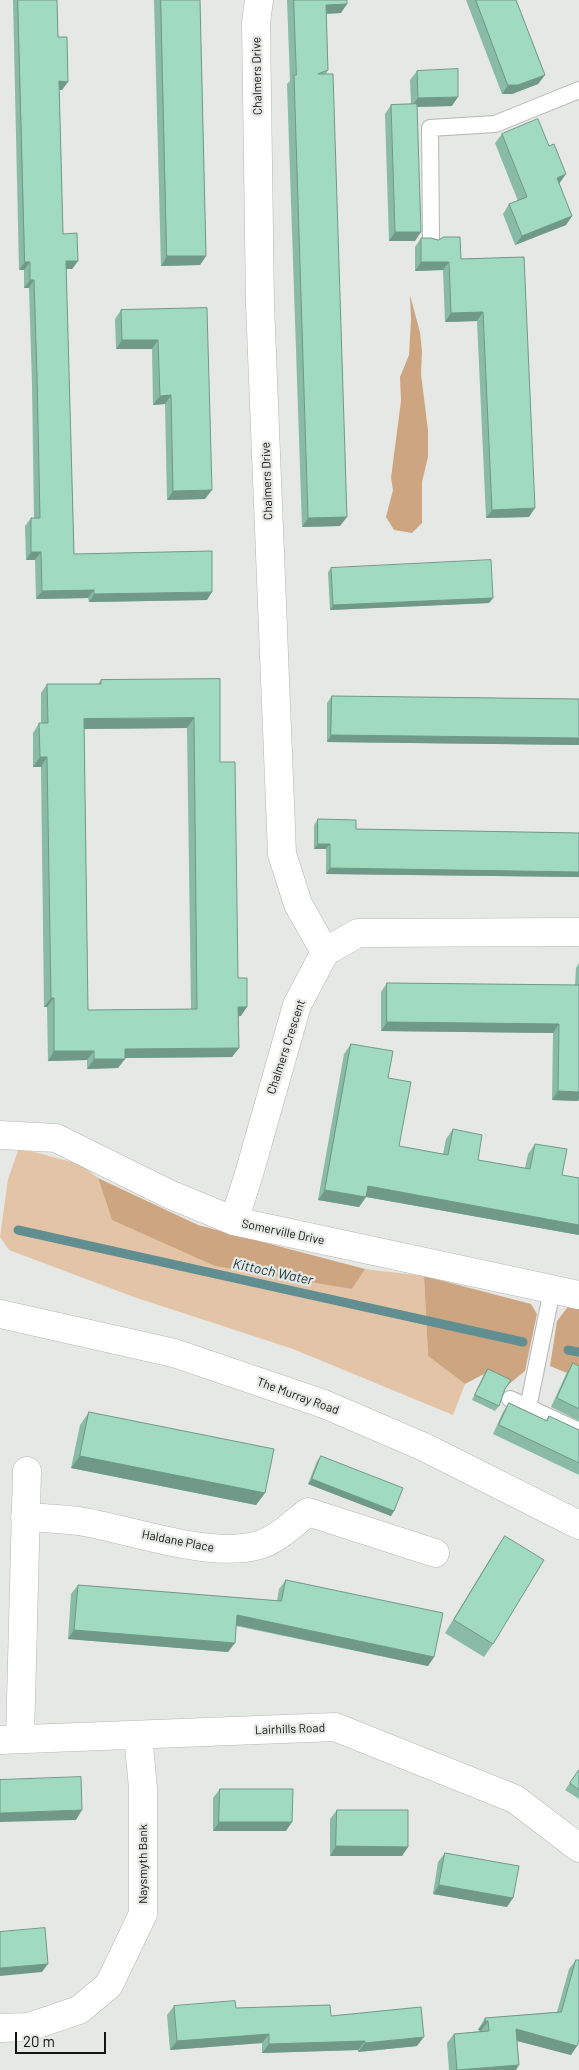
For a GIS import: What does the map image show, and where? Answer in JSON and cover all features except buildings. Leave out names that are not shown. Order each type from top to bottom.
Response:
[{"type":"street","name":"Chalmers Drive","points":[[259,0],[256,23],[260,304],[282,854],[298,904],[325,952]]},
{"type":"street","points":[[325,952],[358,932],[579,932]]},
{"type":"street","name":"Chalmers Crescent","points":[[234,1221],[297,1005],[325,952]]},
{"type":"street","name":"Somerville Drive","points":[[0,1135],[56,1138],[169,1194],[234,1221],[579,1295]]},
{"type":"street","name":"The Murray Road","points":[[0,1314],[174,1353],[324,1404],[424,1447],[579,1525]]},
{"type":"street","points":[[10,1739],[26,1517],[27,1471]]},
{"type":"street","name":"Haldane Place","points":[[26,1517],[79,1522],[211,1549],[238,1549],[262,1544],[283,1533],[308,1512],[435,1554]]},
{"type":"street","name":"Lairhills Road","points":[[10,1739],[335,1727],[516,1799],[579,1848]]},
{"type":"street","name":"Naysmyth Bank","points":[[0,2028],[29,2027],[79,2010],[109,1986],[143,1914],[143,1788],[138,1735]]},
{"type":"lane","points":[[432,239],[430,128],[495,124],[579,90]]},
{"type":"lane","points":[[528,1408],[552,1290]]},
{"type":"lane","points":[[510,1400],[579,1431]]},
{"type":"shaded area","points":[[410,295],[420,332],[422,351],[421,374],[428,430],[428,457],[422,482],[422,523],[412,533],[394,530],[386,517],[393,490],[391,478],[401,401],[400,377],[409,355]]},
{"type":"shaded area","points":[[19,1148],[79,1164],[98,1178],[112,1220],[351,1289],[365,1269],[424,1276],[428,1356],[465,1384],[453,1415],[293,1349],[134,1297],[9,1250],[0,1237],[8,1179]]},
{"type":"shaded area","points":[[98,1178],[198,1225],[365,1269],[352,1289],[215,1266],[112,1220]]},
{"type":"shaded area","points":[[424,1276],[531,1304],[537,1314],[525,1371],[508,1385],[484,1374],[465,1384],[428,1356]]},
{"type":"shaded area","points":[[570,1304],[579,1305],[579,1378],[550,1366],[557,1321]]},
{"type":"waterway","name":"Kittoch Water","points":[[18,1230],[523,1342]]},
{"type":"waterway","name":"Kittoch Water","points":[[568,1350],[579,1352]]}]
